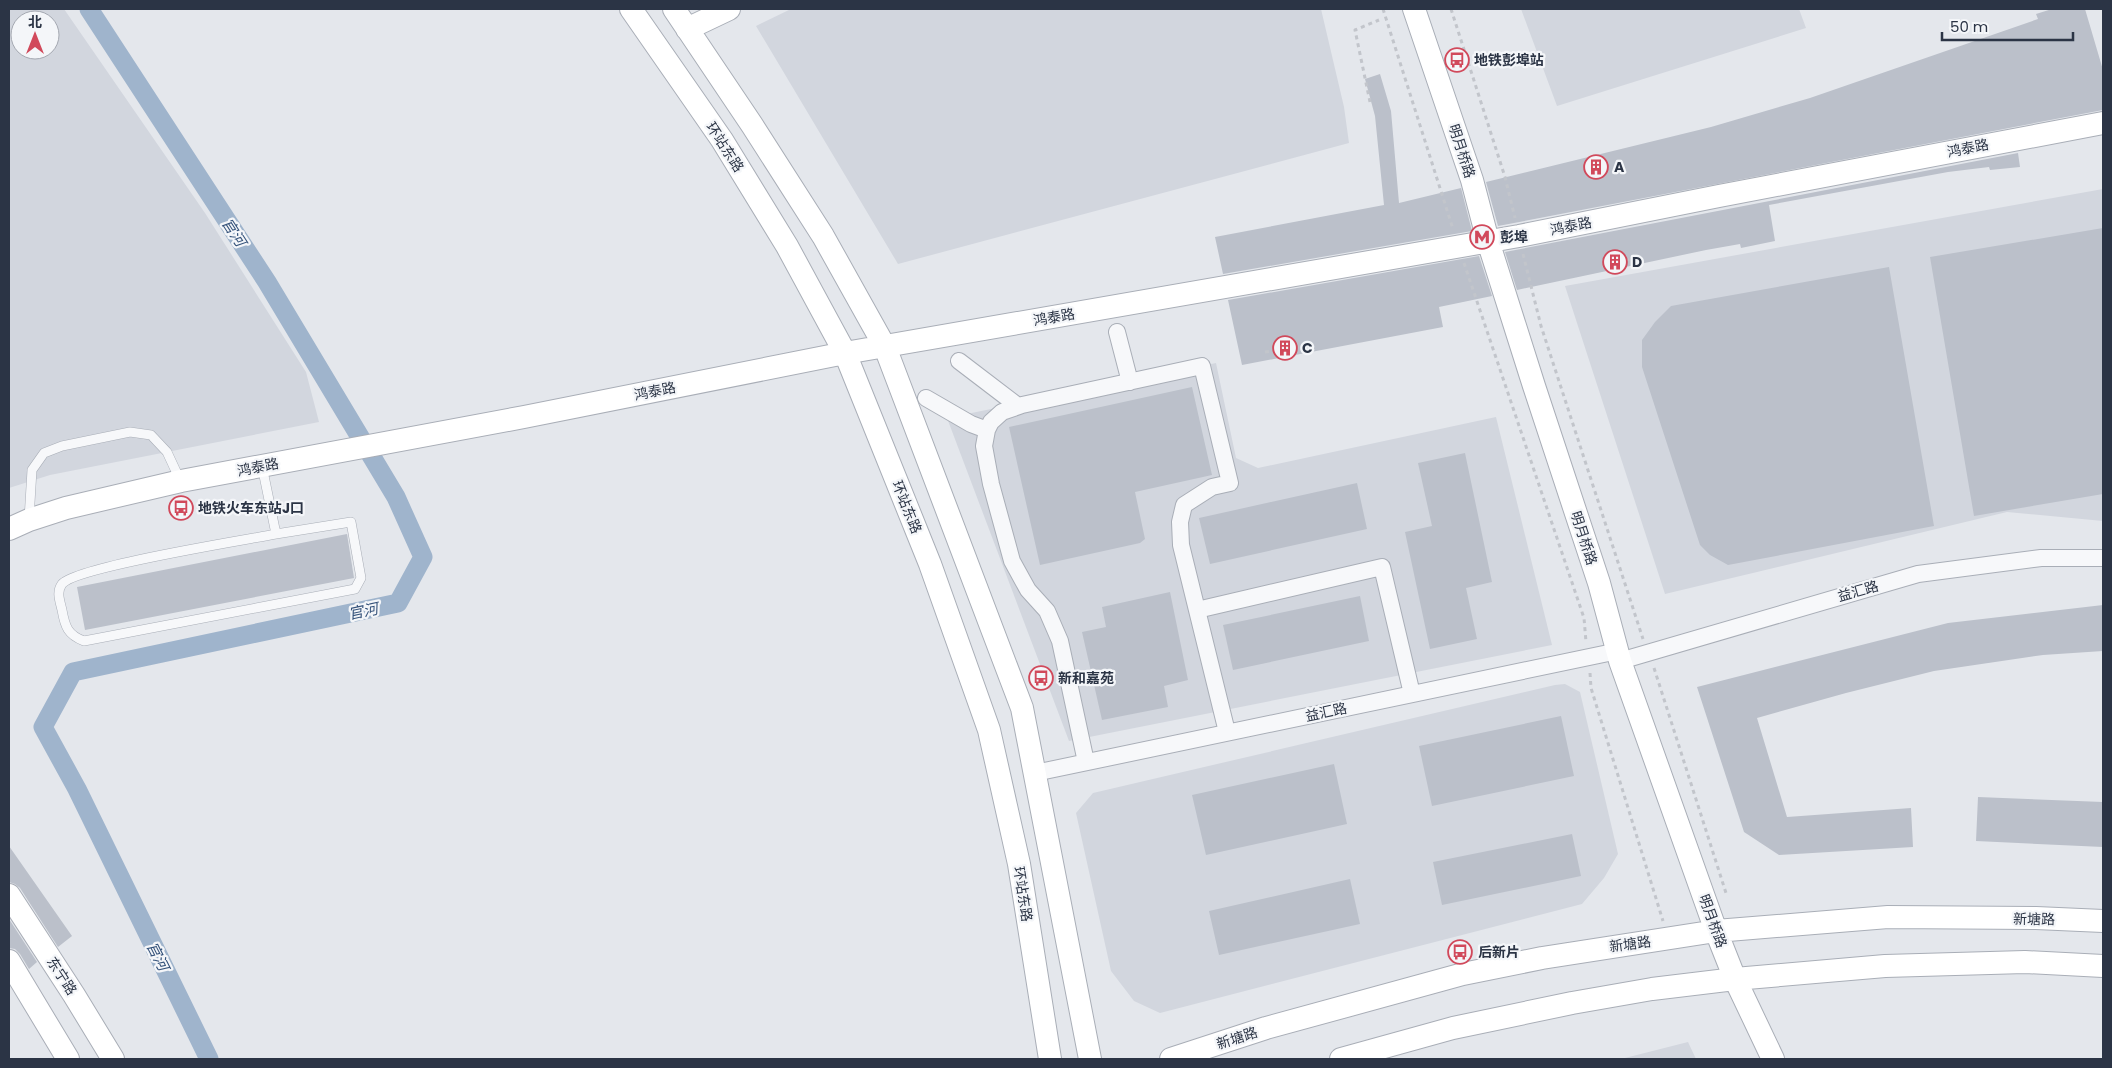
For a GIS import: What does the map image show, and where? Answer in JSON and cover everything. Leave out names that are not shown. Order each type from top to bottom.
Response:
[{"type":"main road","name":"环站东路","points":[[631,9],[722,140],[788,246],[845,353],[930,564],[989,730],[1018,864],[1050,1059]]},
{"type":"main road","points":[[674,9],[752,125],[823,236],[885,347],[1022,708],[1090,1059]]},
{"type":"main road","points":[[687,28],[728,9]]},
{"type":"main road","name":"明月桥路","points":[[1414,9],[1472,180],[1488,242],[1599,583],[1619,656],[1716,931],[1735,979],[1773,1059]]},
{"type":"main road","name":"鸿泰路","points":[[19,524],[66,508],[181,481],[845,353],[1488,242],[2103,123]]},
{"type":"main road","name":"东宁路","points":[[9,895],[113,1059]]},
{"type":"main road","name":"新塘路","points":[[1171,1059],[1266,1028],[1463,974],[1542,958],[1716,931],[1888,917],[2036,918],[2103,921]]},
{"type":"main road","points":[[9,961],[68,1059]]},
{"type":"main road","points":[[1341,1059],[1453,1028],[1572,1002],[1735,979],[1885,966],[2025,962],[2103,966]]},
{"type":"street","points":[[1118,332],[1130,382]]},
{"type":"street","points":[[959,361],[1018,406]]},
{"type":"street","points":[[1086,762],[1060,641],[1048,611],[1028,590],[1012,561],[991,484],[984,446],[987,430],[991,422],[1002,412],[1018,406],[1202,366],[1230,483],[1212,487],[1184,505],[1180,522],[1181,545],[1227,732]]},
{"type":"street","points":[[926,398],[972,424],[987,430]]},
{"type":"street","name":"益汇路","points":[[1035,773],[1588,657],[1619,656],[1647,651],[1918,574],[2041,558],[2103,558]]},
{"type":"street","points":[[1197,610],[1382,567],[1412,694]]},
{"type":"lane","points":[[19,524],[32,470],[44,453],[62,446],[130,432],[152,435],[167,452],[181,481]]},
{"type":"lane","points":[[262,466],[276,534]]},
{"type":"lane","points":[[351,522],[361,578],[355,590],[84,641],[72,637],[64,621],[59,592],[63,583],[80,575],[110,565],[276,534],[351,522]]},
{"type":"path","points":[[1383,9],[1459,247],[1584,618],[1591,688],[1668,939]]},
{"type":"path","points":[[1451,9],[1505,177],[1541,326],[1633,614],[1662,690],[1728,901]]},
{"type":"path","points":[[1370,102],[1355,30],[1379,20]]},
{"type":"path","points":[[1602,266],[1631,259]]},
{"type":"path","points":[[1265,352],[1299,347]]},
{"type":"shaded area","points":[[9,9],[64,9],[205,213],[306,372],[319,422],[50,475],[9,488]]},
{"type":"shaded area","points":[[791,9],[1321,9],[1344,107],[1349,143],[898,264],[756,26]]},
{"type":"shaded area","points":[[1521,9],[1799,9],[1806,28],[1557,106]]},
{"type":"shaded area","points":[[2103,189],[2103,521],[2007,512],[1665,594],[1565,286]]},
{"type":"shaded area","points":[[1216,363],[1236,458],[1258,468],[1496,417],[1552,645],[1069,741],[947,418]]},
{"type":"shaded area","points":[[1565,684],[1580,692],[1618,854],[1604,878],[1582,904],[1160,1013],[1134,1001],[1111,971],[1076,813],[1093,793]]},
{"type":"shaded area","points":[[1688,1042],[1696,1059],[1621,1059]]},
{"type":"building","points":[[2052,9],[2085,9],[2103,70],[2103,110],[1498,226],[1486,182],[1711,127],[1810,98],[2038,19],[2036,14]]},
{"type":"building","points":[[1380,74],[1391,111],[1399,203],[1461,188],[1472,231],[1223,274],[1215,237],[1384,205],[1375,116],[1365,79]]},
{"type":"building","points":[[2018,153],[2020,167],[1990,170],[1989,167],[1948,172],[1769,205],[1775,241],[1741,248],[1740,244],[1706,250],[1517,290],[1505,252]]},
{"type":"building","points":[[2103,228],[2103,494],[1974,516],[1930,257]]},
{"type":"building","points":[[1479,256],[1492,296],[1439,307],[1443,327],[1242,365],[1228,300]]},
{"type":"building","points":[[1889,267],[1934,526],[1728,565],[1710,555],[1700,545],[1642,367],[1642,340],[1655,322],[1671,306]]},
{"type":"building","points":[[1192,387],[1212,475],[1135,492],[1145,539],[1140,543],[1040,565],[1009,427]]},
{"type":"building","points":[[1465,453],[1492,582],[1466,588],[1477,639],[1430,649],[1405,532],[1432,526],[1418,463]]},
{"type":"building","points":[[1357,483],[1367,529],[1210,564],[1199,518]]},
{"type":"building","points":[[347,534],[354,578],[85,630],[77,587]]},
{"type":"building","points":[[1170,592],[1188,680],[1164,686],[1168,707],[1102,720],[1082,632],[1106,627],[1102,607]]},
{"type":"building","points":[[1360,596],[1369,641],[1233,670],[1223,625]]},
{"type":"building","points":[[2103,605],[2103,651],[2043,655],[1934,671],[1757,718],[1787,817],[1911,808],[1913,847],[1779,855],[1744,832],[1697,687],[1948,623]]},
{"type":"building","points":[[1561,716],[1574,776],[1432,806],[1419,746]]},
{"type":"building","points":[[1334,764],[1347,824],[1206,855],[1192,795]]},
{"type":"building","points":[[1978,797],[2103,802],[2103,847],[1976,841]]},
{"type":"building","points":[[1572,834],[1581,876],[1442,905],[1433,862]]},
{"type":"building","points":[[9,846],[72,936],[58,947],[20,888],[9,882]]},
{"type":"building","points":[[1350,879],[1360,924],[1219,955],[1209,911]]},
{"type":"building","points":[[9,919],[37,962],[29,969],[20,954],[15,949],[9,948]]},
{"type":"waterway","name":"官河","points":[[89,9],[267,282],[396,497],[423,557],[398,603],[73,672],[43,727],[77,789],[209,1059]]},
{"type":"place","name":"地铁彭埠站","points":[[1457,60]]},
{"type":"place","name":"A","points":[[1596,167]]},
{"type":"place","name":"彭埠","points":[[1482,237]]},
{"type":"place","name":"D","points":[[1615,262]]},
{"type":"place","name":"C","points":[[1285,348]]},
{"type":"place","name":"地铁火车东站J口","points":[[181,508]]},
{"type":"place","name":"新和嘉苑","points":[[1041,678]]},
{"type":"place","name":"后新片","points":[[1460,952]]}]
